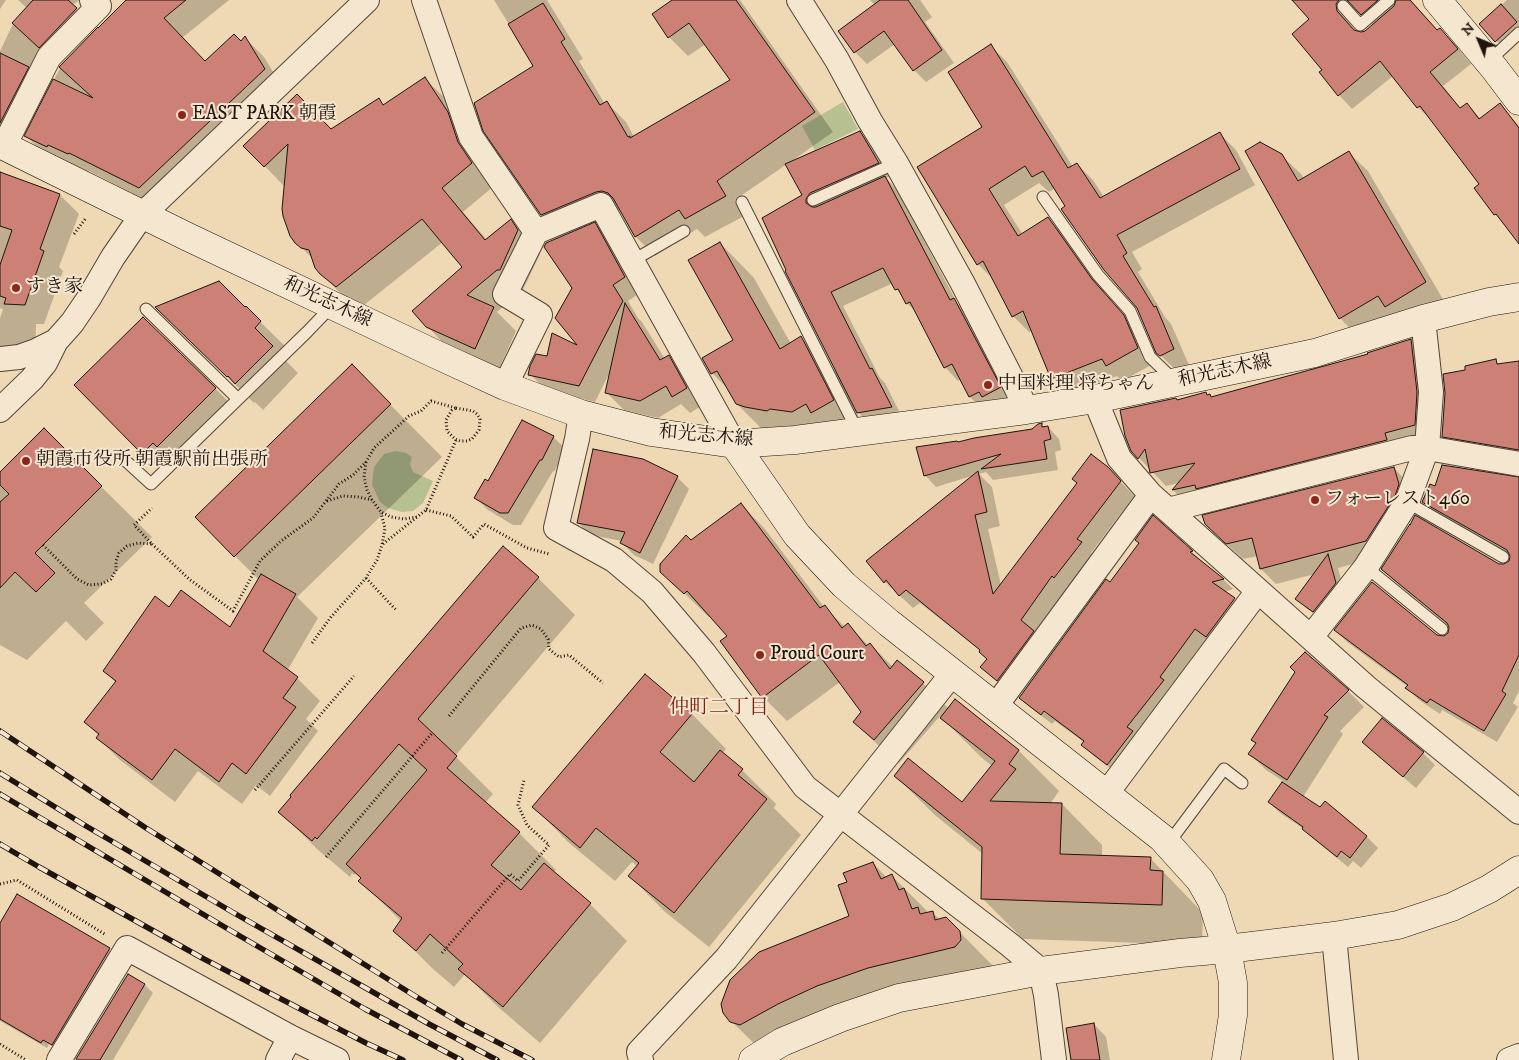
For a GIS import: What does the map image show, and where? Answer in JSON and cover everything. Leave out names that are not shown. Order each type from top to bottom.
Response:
[{"type":"street","points":[[2,145],[49,57],[99,6],[92,0]]},
{"type":"street","points":[[0,410],[32,379],[45,363],[56,340],[72,323],[142,215],[366,0]]},
{"type":"street","points":[[424,0],[471,137],[536,232]]},
{"type":"street","points":[[799,0],[837,60],[962,282],[1017,388],[1026,410]]},
{"type":"street","points":[[1437,0],[1489,61],[1519,101]]},
{"type":"street","name":"和光志木線","points":[[2,145],[142,215],[506,386],[581,414],[651,432],[734,444],[795,440],[1026,410],[1095,399],[1315,353],[1422,319],[1489,302],[1519,297]]},
{"type":"street","points":[[506,386],[540,315],[505,294],[536,232],[601,205],[734,444],[797,535],[844,585],[952,674],[1168,844],[1200,880],[1212,901],[1227,949],[1233,983],[1233,1015],[1226,1060]]},
{"type":"street","points":[[1311,638],[1366,567],[1407,502],[1427,448],[1431,392],[1422,319]]},
{"type":"street","points":[[0,360],[19,357],[36,351],[56,340]]},
{"type":"street","points":[[1095,399],[1119,458],[1159,502],[1366,687],[1519,812]]},
{"type":"street","points":[[581,414],[556,528],[614,560],[652,592],[704,653],[805,787],[1041,971],[1054,1060]]},
{"type":"street","points":[[995,707],[1159,502],[1412,448],[1427,448],[1519,464]]},
{"type":"street","points":[[1106,794],[1258,590]]},
{"type":"street","points":[[641,1060],[639,1052],[726,959],[952,674]]},
{"type":"street","points":[[753,1060],[782,1042],[840,1018],[899,998],[1041,971],[1334,936],[1398,925],[1452,907],[1519,870]]},
{"type":"street","points":[[1334,936],[1346,1060]]},
{"type":"street","points":[[59,1060],[127,948],[290,1037],[337,1060]]},
{"type":"street","points":[[278,1060],[290,1037]]},
{"type":"street","points":[[1509,1060],[1519,1056]]},
{"type":"lane","points":[[1343,6],[1360,25],[1389,0]]},
{"type":"lane","points":[[1489,61],[1519,34]]},
{"type":"lane","points":[[813,200],[896,163]]},
{"type":"lane","points":[[1043,197],[1098,276],[1130,312],[1150,357],[1176,382]]},
{"type":"lane","points":[[742,202],[858,432]]},
{"type":"lane","points":[[632,261],[684,231]]},
{"type":"lane","points":[[127,462],[151,484],[333,305]]},
{"type":"lane","points":[[146,309],[238,399]]},
{"type":"lane","points":[[1407,502],[1503,557]]},
{"type":"lane","points":[[1366,567],[1442,629]]},
{"type":"lane","points":[[1168,844],[1224,769],[1242,783]]},
{"type":"path","points":[[74,234],[86,218]]},
{"type":"path","points":[[152,508],[134,525],[189,579],[233,611],[260,561],[281,541],[313,518],[339,484],[353,475],[366,462],[374,448],[409,416],[421,411],[431,401],[473,411],[478,414],[480,425],[472,439],[466,441],[456,440],[447,431],[448,414],[456,408]]},
{"type":"path","points":[[382,544],[426,510],[456,440]]},
{"type":"path","points":[[312,643],[331,617],[366,578],[377,560],[382,544],[385,528],[381,512],[367,490],[364,477],[366,462]]},
{"type":"path","points":[[327,501],[343,496],[372,500]]},
{"type":"path","points":[[426,510],[451,516],[473,537],[484,524],[527,548],[555,556]]},
{"type":"path","points":[[381,512],[391,517],[417,517]]},
{"type":"path","points":[[43,545],[77,579],[89,585],[102,584],[111,579],[116,570],[116,560],[119,553],[127,546],[138,543],[152,544]]},
{"type":"path","points":[[366,578],[397,611]]},
{"type":"path","points":[[449,716],[521,628],[532,625],[541,629],[548,639],[549,649],[559,657],[569,655],[603,683]]},
{"type":"path","points":[[255,790],[354,676]]},
{"type":"path","points":[[326,857],[433,732]]},
{"type":"path","points":[[442,953],[510,874],[518,881],[549,845],[527,826],[518,805],[524,780]]},
{"type":"path","points":[[0,884],[17,880],[127,948]]},
{"type":"path","points":[[0,1044],[26,1060]]},
{"type":"green space","points":[[843,102],[858,129],[815,150],[802,126]]},
{"type":"green space","points":[[396,451],[406,453],[412,457],[410,464],[413,472],[433,481],[423,503],[413,511],[402,512],[388,508],[380,502],[372,485],[374,467],[384,454]]},
{"type":"building","points":[[33,0],[68,0],[77,8],[39,48],[12,23]]},
{"type":"building","points":[[126,0],[186,0],[164,18],[205,61],[234,34],[241,41],[245,36],[265,69],[139,188],[69,153],[48,145],[47,147],[24,136],[53,79],[93,98],[59,67]]},
{"type":"building","points":[[672,0],[736,0],[815,112],[717,181],[726,196],[685,219],[679,210],[635,237],[613,198],[608,193],[602,191],[541,215],[483,131],[474,103],[533,66],[508,24],[543,3],[565,39],[561,42],[600,105],[607,101],[630,138],[730,80],[689,23],[668,38],[652,14]]},
{"type":"building","points":[[880,0],[908,0],[942,50],[913,71],[884,31],[854,53],[838,31]]},
{"type":"building","points":[[1292,0],[1339,0],[1336,4],[1337,11],[1354,30],[1361,32],[1365,31],[1394,6],[1396,0],[1410,0],[1437,30],[1440,28],[1458,49],[1430,72],[1460,108],[1467,103],[1479,119],[1500,103],[1519,128],[1519,244],[1474,188],[1479,184],[1420,106],[1417,108],[1380,61],[1338,96],[1319,72],[1322,70],[1292,34],[1309,19]]},
{"type":"building","points":[[1347,0],[1378,0],[1361,15]]},
{"type":"building","points":[[1501,4],[1517,22],[1495,42],[1479,24]]},
{"type":"building","points":[[991,44],[1068,168],[1077,163],[1100,198],[1220,132],[1240,169],[1117,235],[1127,253],[1123,256],[1154,307],[1156,306],[1174,349],[1160,356],[1156,353],[1137,308],[1104,270],[1061,209],[1065,206],[1043,171],[1032,177],[1025,166],[989,189],[1018,236],[1048,217],[1092,279],[1124,315],[1138,348],[1106,366],[1102,359],[1051,379],[1023,311],[1012,317],[983,261],[977,265],[917,167],[982,127],[948,72]]},
{"type":"building","points":[[0,53],[29,67],[0,123]]},
{"type":"building","points":[[425,77],[448,112],[458,142],[472,163],[442,188],[485,240],[511,219],[518,230],[500,270],[497,270],[467,295],[494,307],[475,349],[426,327],[412,311],[462,267],[422,219],[336,287],[315,268],[309,250],[301,248],[295,243],[290,236],[283,216],[288,144],[264,167],[243,146],[297,94],[331,129],[379,98],[383,105]]},
{"type":"building","points":[[860,131],[879,163],[810,193],[806,203],[816,207],[885,176],[950,300],[954,298],[1001,387],[982,397],[979,392],[969,397],[952,364],[944,368],[910,302],[906,304],[898,289],[895,290],[883,268],[831,292],[870,369],[872,368],[892,407],[857,413],[785,271],[762,218],[802,195],[785,164]]},
{"type":"building","points":[[1260,142],[1282,154],[1298,181],[1349,151],[1426,282],[1385,307],[1378,296],[1339,319],[1245,151]]},
{"type":"building","points":[[0,172],[60,194],[40,249],[44,251],[25,305],[4,304],[6,298],[0,296],[0,265],[12,230],[0,226]]},
{"type":"building","points":[[595,222],[625,277],[613,285],[623,301],[579,386],[528,375],[536,354],[547,356],[552,333],[577,345],[555,318],[572,288],[544,247],[546,243]]},
{"type":"building","points":[[720,242],[780,349],[801,336],[834,400],[811,413],[806,404],[792,412],[770,409],[767,411],[745,407],[736,404],[717,371],[711,374],[702,358],[733,340],[688,260]]},
{"type":"building","points":[[219,281],[261,321],[255,328],[273,346],[235,384],[155,307]]},
{"type":"building","points":[[625,303],[660,360],[669,355],[687,388],[672,397],[666,386],[640,401],[605,393]]},
{"type":"building","points":[[143,317],[216,388],[157,447],[153,443],[142,454],[74,385]]},
{"type":"building","points":[[1411,339],[1417,392],[1415,425],[1385,433],[1387,440],[1196,489],[1195,485],[1172,490],[1195,463],[1150,473],[1145,449],[1138,459],[1131,451],[1125,436],[1120,410],[1176,398],[1177,400],[1206,392],[1211,397],[1368,354]]},
{"type":"building","points":[[1496,359],[1497,364],[1519,361],[1519,450],[1442,437],[1445,393],[1443,374],[1465,370],[1465,366]]},
{"type":"building","points":[[352,364],[391,404],[234,557],[195,517]]},
{"type":"building","points":[[522,420],[554,436],[542,460],[540,460],[508,513],[500,513],[474,498],[485,479],[488,481]]},
{"type":"building","points":[[1042,423],[1042,427],[1048,426],[1051,439],[1044,441],[1047,459],[981,469],[1001,454],[924,476],[916,447],[1032,429]]},
{"type":"building","points":[[44,428],[102,486],[35,553],[55,573],[36,592],[15,572],[0,588],[0,502],[9,494],[0,485],[0,472]]},
{"type":"building","points":[[593,449],[643,459],[678,476],[640,553],[620,543],[625,532],[577,523]]},
{"type":"building","points":[[1091,454],[1108,467],[1121,481],[1077,539],[1082,542],[1054,578],[1052,576],[1021,620],[1034,631],[997,681],[980,667],[987,659],[979,652],[980,650],[906,590],[899,596],[886,580],[884,583],[866,561],[978,471],[987,512],[975,515],[993,594],[1077,483],[1072,479]]},
{"type":"building","points":[[1442,465],[1519,477],[1519,655],[1502,691],[1506,694],[1484,731],[1430,699],[1427,703],[1405,688],[1408,685],[1334,630],[1372,582],[1437,635],[1444,636],[1448,633],[1449,627],[1447,623],[1381,569],[1415,515],[1499,564],[1509,561],[1510,556],[1507,550],[1422,502],[1430,484],[1435,486]]},
{"type":"building","points":[[1394,467],[1399,484],[1395,496],[1366,541],[1260,569],[1252,538],[1226,544],[1205,524],[1202,515]]},
{"type":"building","points":[[741,503],[820,608],[825,605],[842,628],[848,623],[866,646],[870,643],[890,669],[897,660],[924,682],[874,740],[853,722],[861,712],[819,655],[762,698],[720,641],[727,636],[687,591],[684,594],[660,572],[660,564],[686,535],[691,540]]},
{"type":"building","points":[[1153,515],[1193,551],[1190,552],[1224,579],[1212,582],[1235,598],[1206,637],[1195,629],[1160,677],[1164,680],[1127,727],[1133,731],[1107,765],[1081,745],[1084,741],[1044,711],[1041,715],[1019,698],[1106,579],[1110,582],[1139,543],[1135,540]]},
{"type":"building","points":[[503,546],[539,577],[418,719],[457,756],[447,768],[520,832],[491,865],[521,890],[544,863],[591,903],[503,1007],[458,969],[463,964],[430,934],[416,951],[393,931],[402,918],[358,881],[361,878],[346,864],[427,770],[399,744],[317,839],[315,837],[312,841],[278,812],[291,797],[290,795]]},
{"type":"building","points":[[1328,554],[1336,583],[1313,612],[1295,599]]},
{"type":"building","points":[[261,574],[296,594],[263,651],[298,677],[283,698],[296,707],[246,774],[232,763],[219,782],[175,749],[152,780],[96,738],[99,734],[84,722],[116,681],[103,671],[155,596],[169,607],[181,590],[230,627]]},
{"type":"building","points":[[1305,652],[1349,690],[1324,715],[1328,717],[1287,780],[1248,754],[1256,743],[1251,740],[1295,672],[1290,667]]},
{"type":"building","points":[[645,674],[692,714],[660,752],[694,782],[720,750],[743,769],[738,775],[767,799],[674,913],[628,876],[639,863],[596,828],[580,848],[532,807]]},
{"type":"building","points":[[955,699],[1019,750],[1009,764],[1016,769],[990,801],[1062,803],[1060,854],[1151,857],[1150,870],[1163,871],[1162,905],[981,899],[982,847],[894,776],[908,758],[962,802],[995,761],[940,718]]},
{"type":"building","points":[[1382,718],[1424,752],[1403,777],[1362,742]]},
{"type":"building","points":[[1282,782],[1320,807],[1325,801],[1367,836],[1350,858],[1341,851],[1337,857],[1302,829],[1303,827],[1268,802]]},
{"type":"building","points":[[873,862],[881,879],[892,874],[899,890],[904,888],[912,909],[918,907],[920,914],[933,911],[935,920],[946,917],[960,931],[961,940],[955,947],[868,968],[817,986],[778,1004],[740,1025],[730,1022],[723,1013],[721,1004],[730,980],[759,952],[849,916],[838,885],[847,882],[843,873]]},
{"type":"building","points":[[17,894],[110,948],[52,1045],[43,1040],[41,1043],[0,1019],[0,923]]},
{"type":"building","points":[[128,974],[145,984],[100,1060],[76,1059]]},
{"type":"building","points":[[1094,1023],[1100,1060],[1071,1060],[1066,1028]]},
{"type":"railway","points":[[0,731],[146,828],[415,996],[462,1024],[532,1060]]},
{"type":"railway","points":[[0,773],[234,913],[429,1024],[497,1060]]},
{"type":"railway","points":[[0,794],[365,1009],[461,1060]]},
{"type":"railway","points":[[0,844],[204,959],[366,1043],[403,1060]]},
{"type":"place","name":"EAST PARK 朝霞","points":[[182,115]]},
{"type":"place","name":"すき家","points":[[16,288]]},
{"type":"place","name":"中国料理 将ちゃん","points":[[988,385]]},
{"type":"place","name":"朝霞市役所 朝霞駅前出張所","points":[[26,461]]},
{"type":"place","name":"フォーレスト460","points":[[1315,500]]},
{"type":"place","name":"Proud Court","points":[[760,655]]},
{"type":"district","name":"仲町二丁目","points":[[719,709]]}]
